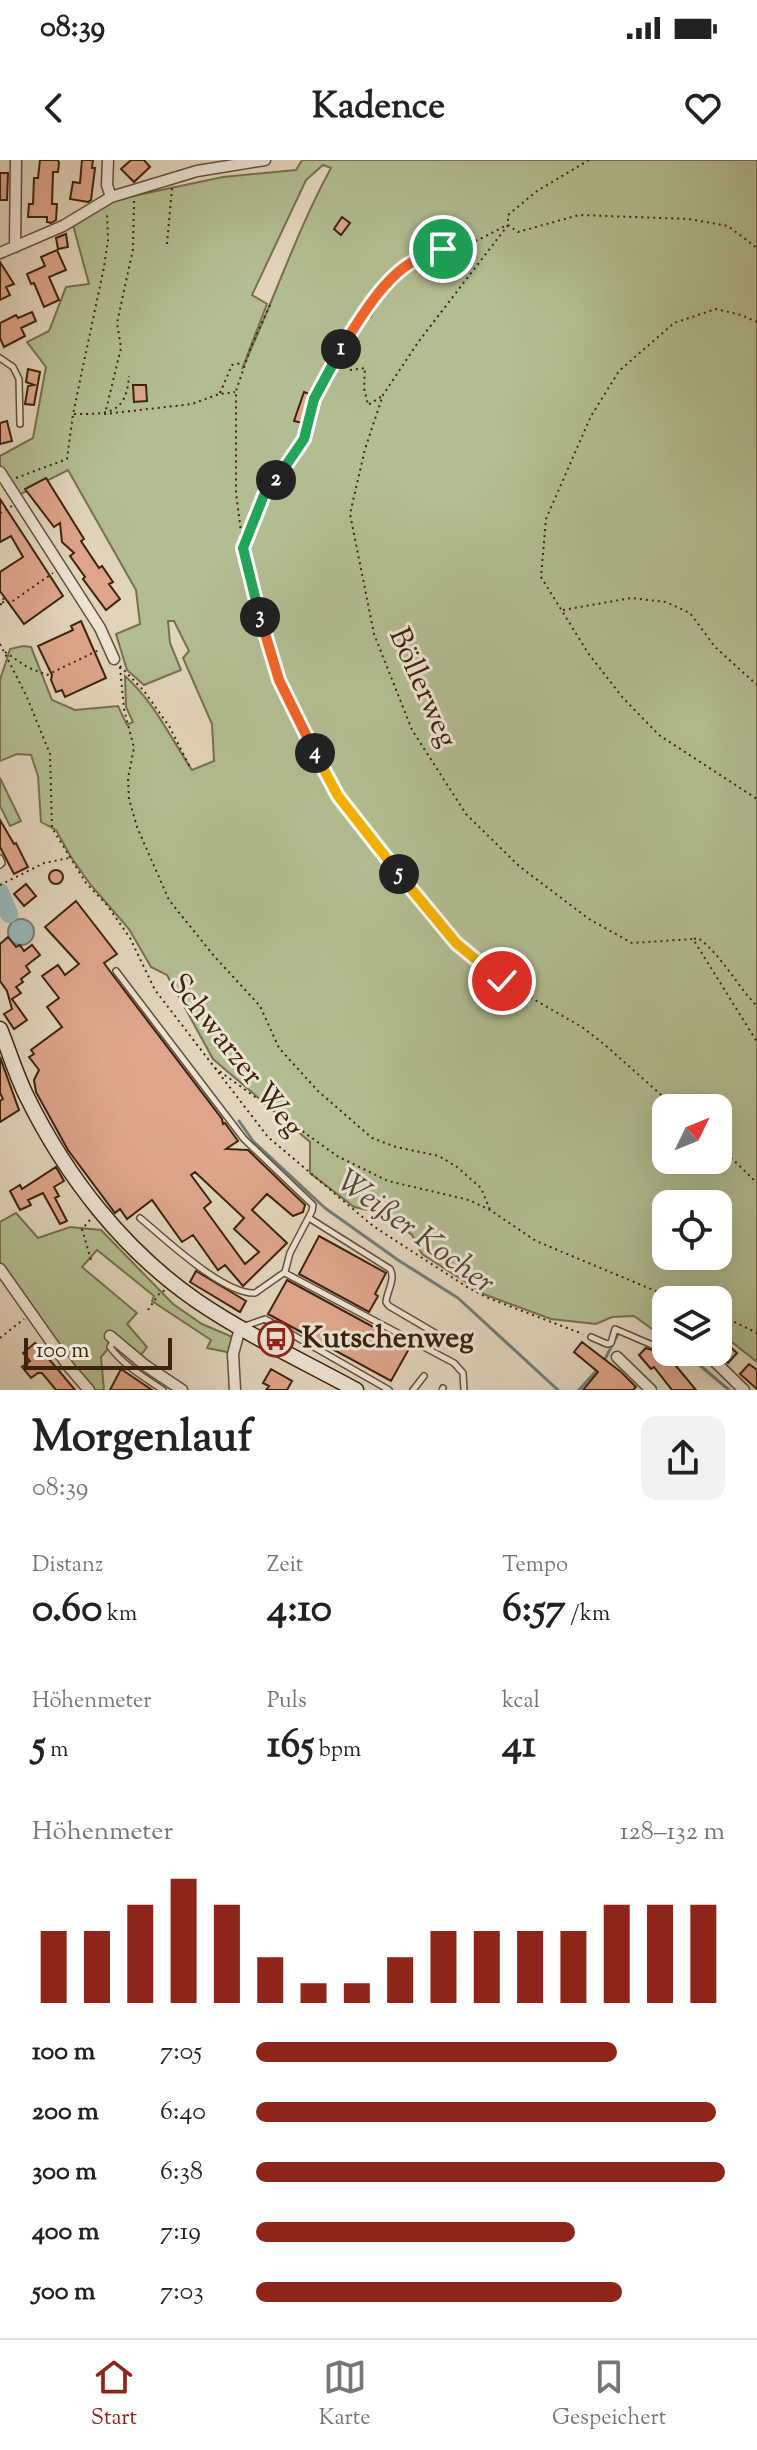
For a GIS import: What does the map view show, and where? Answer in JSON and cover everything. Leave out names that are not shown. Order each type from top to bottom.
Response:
[{"type":"street","points":[[15,247],[16,160]]},
{"type":"street","points":[[108,160],[107,185],[111,197]]},
{"type":"street","points":[[0,253],[63,226],[111,197],[230,164],[265,160]]},
{"type":"street","points":[[0,472],[100,628],[117,662]]},
{"type":"street","points":[[0,1029],[26,1094],[42,1124],[100,1212],[167,1279],[240,1328],[356,1390]]},
{"type":"street","points":[[0,1269],[89,1390]]},
{"type":"street","points":[[235,1390],[233,1354],[240,1328]]},
{"type":"street","points":[[112,1338],[182,1390]]},
{"type":"street","points":[[617,1357],[651,1390]]},
{"type":"street","points":[[719,1366],[744,1390]]},
{"type":"lane","points":[[0,358],[13,367],[19,379],[20,424]]},
{"type":"lane","points":[[0,858],[0,865]]},
{"type":"lane","points":[[116,971],[244,1139],[313,1205],[290,1253],[285,1272],[255,1293],[240,1292],[198,1266],[140,1218]]},
{"type":"lane","points":[[309,1218],[390,1269],[393,1273],[386,1302],[435,1333]]},
{"type":"lane","points":[[285,1272],[454,1363],[463,1373],[464,1390]]},
{"type":"lane","points":[[240,1328],[265,1319],[389,1390]]},
{"type":"lane","points":[[591,1337],[611,1343],[615,1329],[652,1345]]},
{"type":"lane","points":[[112,1338],[110,1347],[115,1355],[163,1390]]},
{"type":"lane","points":[[413,1390],[424,1376]]},
{"type":"path","name":"Böllerweg","points":[[589,160],[537,191],[508,215],[508,225],[419,341],[383,395],[365,449],[350,514],[374,634],[412,730],[466,814],[519,866],[589,919],[632,943],[693,939]]},
{"type":"path","points":[[167,244],[173,179]]},
{"type":"path","points":[[105,414],[121,348],[117,323],[133,249],[134,190]]},
{"type":"path","points":[[7,482],[67,459],[73,414],[104,267],[108,240],[106,217],[111,197]]},
{"type":"path","points":[[243,548],[264,495],[304,439],[314,399],[356,324],[402,269],[415,260],[478,240],[508,225],[518,232],[579,215],[689,219],[728,226],[757,248]]},
{"type":"path","points":[[270,305],[236,391],[236,493],[243,548],[279,680],[326,776],[356,821],[456,943],[479,964],[529,998],[582,1027],[660,1094]]},
{"type":"path","points":[[757,322],[716,309],[674,323],[619,371],[591,416],[546,519],[541,577],[588,653],[623,698],[659,735],[757,799]]},
{"type":"path","points":[[340,351],[338,369],[344,364],[351,370],[365,368],[364,388],[368,405],[383,395]]},
{"type":"path","points":[[219,394],[232,365],[245,363]]},
{"type":"path","points":[[105,414],[124,402],[129,376]]},
{"type":"path","points":[[73,414],[105,414],[192,404],[236,391]]},
{"type":"path","points":[[0,604],[4,605],[2,598],[10,603],[61,567]]},
{"type":"path","points":[[562,610],[631,598],[666,602],[690,613],[715,647],[757,685]]},
{"type":"path","name":"Schwarzer Weg","points":[[0,644],[26,695],[50,754],[52,828],[69,858],[130,938],[155,990],[210,1065],[281,1151],[373,1226],[488,1298],[591,1337]]},
{"type":"path","points":[[4,652],[47,675],[94,652]]},
{"type":"path","points":[[117,662],[144,691],[169,726],[190,767]]},
{"type":"path","points":[[117,662],[134,748],[128,778],[129,799],[137,827],[169,900],[260,1006],[279,1048],[318,1091],[372,1138],[396,1147],[439,1156],[457,1167],[481,1188],[490,1210]]},
{"type":"path","points":[[0,885],[44,863],[69,858]]},
{"type":"path","points":[[757,1006],[743,993],[707,944],[698,938],[693,939],[757,1042]]},
{"type":"path","points":[[210,1065],[358,1168],[388,1181],[469,1200],[490,1210],[536,1241],[652,1290]]},
{"type":"path","points":[[732,1159],[757,1183]]},
{"type":"path","points":[[89,1221],[82,1229],[91,1260]]},
{"type":"path","points":[[148,1310],[159,1294],[169,1287]]},
{"type":"path","points":[[0,1338],[31,1314]]},
{"type":"path","points":[[732,1321],[757,1333]]},
{"type":"green space","points":[[302,160],[757,160],[757,1362],[732,1342],[732,1286],[652,1286],[652,1329],[634,1316],[612,1317],[596,1324],[551,1319],[486,1295],[422,1254],[412,1235],[382,1213],[354,1207],[310,1173],[310,1142],[213,1059],[167,975],[151,967],[129,929],[90,884],[56,830],[41,822],[38,776],[31,755],[17,754],[0,761],[0,680],[10,649],[23,646],[31,647],[52,700],[75,710],[118,706],[127,725],[133,722],[126,707],[125,676],[154,709],[192,770],[214,761],[212,724],[183,658],[189,651],[174,621],[168,621],[170,643],[181,670],[144,685],[127,670],[116,634],[140,624],[136,590],[68,470],[19,495],[0,467],[0,456],[33,438],[46,367],[27,342],[49,331],[66,287],[89,284],[73,225],[114,200],[223,177],[296,170]],"holes":[[[323,165],[331,168],[242,369],[267,304],[252,295],[306,180]],[[419,250],[376,306],[370,318],[382,288]]]},
{"type":"green space","points":[[0,778],[21,821],[10,826],[0,806]]},
{"type":"green space","points":[[16,1213],[38,1238],[70,1227],[101,1230],[173,1304],[202,1324],[235,1338],[232,1353],[207,1348],[211,1340],[152,1301],[154,1296],[97,1250],[82,1267],[137,1313],[127,1324],[147,1347],[140,1356],[117,1338],[101,1357],[104,1390],[92,1390],[70,1364],[0,1263],[0,1222]]},
{"type":"water","points":[[21,919],[30,923],[34,932],[30,941],[21,945],[12,941],[8,932],[12,923]]},
{"type":"building","points":[[40,160],[58,160],[59,163],[58,172],[53,172],[52,204],[57,204],[56,220],[51,223],[47,222],[47,217],[28,217]]},
{"type":"building","points":[[82,160],[93,160],[92,168],[95,168],[91,200],[88,202],[70,199],[73,182],[80,183]]},
{"type":"building","points":[[131,160],[144,160],[150,167],[134,182],[121,169]]},
{"type":"building","points":[[0,173],[8,173],[7,200],[0,200]]},
{"type":"building","points":[[342,217],[350,223],[341,235],[334,229]]},
{"type":"building","points":[[66,234],[68,247],[58,249],[56,238]]},
{"type":"building","points":[[57,250],[66,270],[49,277],[59,300],[44,307],[27,274],[45,266],[41,257]]},
{"type":"building","points":[[0,262],[14,284],[6,287],[10,295],[0,300]]},
{"type":"building","points":[[32,312],[36,321],[21,328],[25,336],[4,347],[0,338],[0,323]]},
{"type":"building","points":[[28,369],[40,372],[34,405],[25,404],[28,386],[34,385],[26,382]]},
{"type":"building","points":[[133,385],[146,385],[147,401],[134,402]]},
{"type":"building","points":[[304,392],[309,394],[303,423],[294,421]]},
{"type":"building","points":[[7,421],[12,441],[0,444],[0,423]]},
{"type":"building","points":[[46,478],[84,539],[81,541],[99,568],[102,566],[113,582],[109,584],[120,599],[106,610],[70,556],[74,553],[62,542],[60,523],[54,527],[25,489]]},
{"type":"building","points":[[0,499],[63,596],[24,624],[0,591],[0,572],[23,557],[11,536],[0,542]]},
{"type":"building","points":[[81,621],[106,678],[65,697],[62,690],[56,692],[52,675],[38,646],[73,630],[71,626]]},
{"type":"building","points":[[0,820],[28,867],[14,874],[0,847]]},
{"type":"building","points":[[56,870],[63,877],[56,884],[49,877]]},
{"type":"building","points":[[26,884],[36,896],[24,906],[14,894]]},
{"type":"building","points":[[76,901],[117,954],[104,963],[238,1141],[226,1149],[248,1150],[305,1205],[303,1212],[293,1216],[267,1194],[252,1210],[287,1243],[243,1286],[225,1265],[218,1270],[193,1235],[182,1242],[152,1200],[127,1219],[120,1209],[115,1213],[68,1150],[36,1092],[34,1080],[39,1070],[29,1057],[34,1054],[31,1050],[62,1027],[47,1007],[59,998],[42,976],[58,965],[65,975],[79,964],[45,927]],"holes":[[[195,1172],[244,1218],[234,1229],[259,1252],[245,1264],[204,1208],[211,1202],[191,1175]]]},
{"type":"building","points":[[8,937],[24,951],[32,945],[40,955],[26,966],[30,972],[16,987],[21,993],[12,999],[27,1020],[14,1029],[4,1014],[12,1009],[7,991],[0,981],[0,944]]},
{"type":"building","points":[[0,1057],[19,1110],[0,1122],[0,1101],[3,1099],[0,1093]]},
{"type":"building","points":[[56,1167],[64,1181],[54,1187],[59,1196],[55,1198],[67,1221],[60,1224],[43,1193],[28,1200],[31,1205],[20,1210],[10,1191],[20,1185],[22,1189]]},
{"type":"building","points":[[319,1236],[386,1273],[369,1312],[299,1274]]},
{"type":"building","points":[[196,1271],[246,1301],[240,1312],[190,1282]]},
{"type":"building","points":[[287,1280],[410,1347],[391,1381],[268,1314]]},
{"type":"building","points":[[582,1342],[636,1387],[633,1390],[583,1390],[598,1372],[574,1352]]},
{"type":"building","points":[[35,1343],[75,1390],[56,1390],[42,1373],[31,1378],[22,1367],[30,1361],[23,1353]]},
{"type":"building","points":[[646,1348],[652,1350],[652,1366],[676,1366],[696,1390],[672,1390],[654,1367],[651,1369],[639,1355]]},
{"type":"building","points":[[749,1364],[757,1370],[757,1389],[740,1374]]},
{"type":"building","points":[[121,1369],[152,1390],[110,1390]]},
{"type":"building","points":[[271,1369],[292,1381],[287,1390],[266,1390],[269,1386],[263,1383]]},
{"type":"waterway","name":"Weißer Kocher","points":[[0,892],[9,914]]},
{"type":"waterway","name":"Weißer Kocher","points":[[239,1121],[253,1141],[325,1208],[458,1298],[558,1390]]},
{"type":"waterway","points":[[604,1361],[619,1332]]},
{"type":"waterway","points":[[701,1366],[729,1390]]},
{"type":"waterway","points":[[579,1390],[597,1370]]},
{"type":"place","name":"Kutschenweg","points":[[276,1339]]},
{"type":"route","points":[[443,249],[402,269],[356,324],[314,399],[304,439],[264,495],[243,548],[279,680],[326,776],[356,821],[456,943],[502,981]]}]
